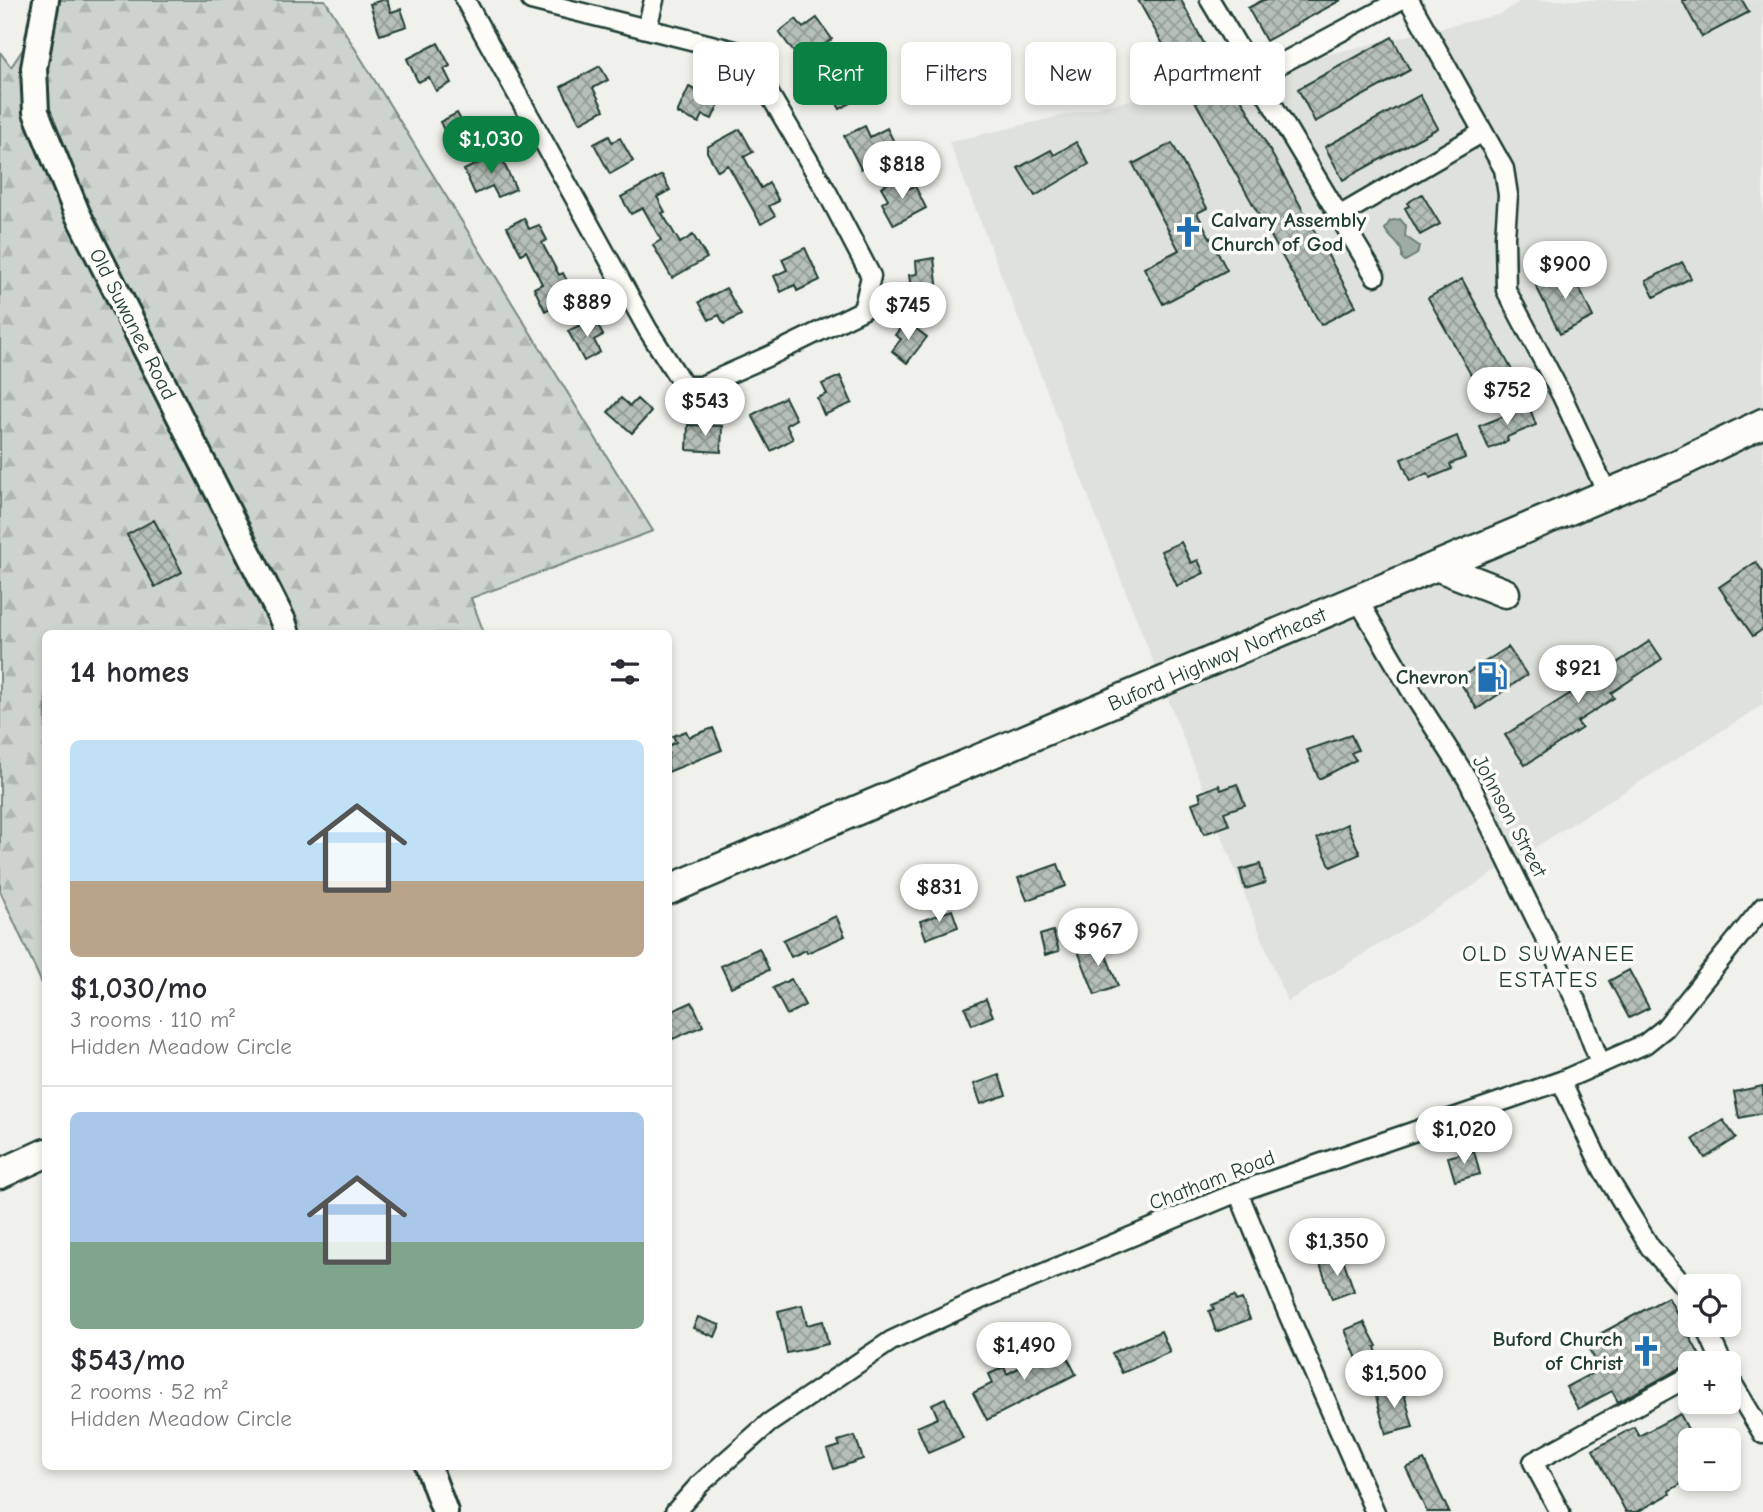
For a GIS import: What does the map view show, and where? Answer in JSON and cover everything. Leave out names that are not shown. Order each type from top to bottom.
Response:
[{"type":"main road","name":"Buford Highway Northeast","points":[[672,888],[1676,465],[1763,422]]},
{"type":"main road","points":[[1436,566],[1505,593]]},
{"type":"main road","points":[[0,1174],[42,1155]]},
{"type":"street","name":"Old Suwanee Road","points":[[46,0],[34,68],[36,112],[77,213],[284,621],[286,630]]},
{"type":"street","points":[[465,0],[648,330],[684,386],[701,386],[863,310],[871,276],[827,192],[754,68],[734,51],[531,0]]},
{"type":"street","points":[[647,28],[653,0]]},
{"type":"street","points":[[1210,0],[1235,42]]},
{"type":"street","points":[[1285,61],[1400,0]]},
{"type":"street","points":[[1409,0],[1504,169],[1508,195],[1505,237],[1506,290],[1562,396],[1607,493]]},
{"type":"street","points":[[1273,105],[1375,276]]},
{"type":"street","points":[[1339,216],[1483,132]]},
{"type":"street","name":"Johnson Street","points":[[1358,600],[1416,699],[1468,780],[1578,1005],[1600,1063]]},
{"type":"street","name":"Chatham Road","points":[[675,1512],[700,1484],[769,1423],[891,1341],[979,1300],[1238,1192],[1561,1080],[1645,1044],[1665,1028],[1763,906]]},
{"type":"street","points":[[1561,1080],[1603,1170],[1650,1247],[1678,1279]]},
{"type":"street","points":[[1238,1192],[1375,1512]]},
{"type":"street","points":[[1560,1512],[1533,1462],[1678,1383]]},
{"type":"street","points":[[1741,1398],[1763,1434]]},
{"type":"street","points":[[430,1470],[446,1512]]},
{"type":"shaded area","points":[[1522,0],[1763,0],[1763,705],[1287,1002],[949,142],[1130,100],[1130,105],[1285,105],[1285,64],[1501,14]]},
{"type":"shaded area","points":[[1400,219],[1406,226],[1405,236],[1419,246],[1417,254],[1405,261],[1401,249],[1385,229],[1390,221]]},
{"type":"green space","points":[[56,0],[325,0],[653,531],[471,598],[483,630],[42,630],[42,983],[0,891],[0,52],[11,67]]},
{"type":"building","points":[[387,0],[391,12],[401,9],[407,26],[380,35],[370,4]]},
{"type":"building","points":[[1138,0],[1181,0],[1203,42],[1162,42]]},
{"type":"building","points":[[1263,0],[1341,0],[1266,41],[1248,8]]},
{"type":"building","points":[[1682,0],[1742,0],[1749,12],[1702,37]]},
{"type":"building","points":[[817,18],[832,39],[828,42],[793,42],[793,51],[779,32],[796,19],[803,28]]},
{"type":"building","points":[[1392,37],[1410,70],[1315,122],[1298,89]]},
{"type":"building","points":[[438,43],[450,66],[444,69],[451,83],[436,91],[429,77],[418,82],[407,59]]},
{"type":"building","points":[[600,66],[608,80],[593,88],[604,110],[580,123],[561,87]]},
{"type":"building","points":[[689,87],[693,89],[693,105],[719,105],[712,119],[703,115],[699,123],[677,113]]},
{"type":"building","points":[[1420,95],[1438,128],[1343,180],[1325,147]]},
{"type":"building","points":[[1197,105],[1245,105],[1356,306],[1321,325]]},
{"type":"building","points":[[457,113],[463,124],[470,120],[478,134],[453,148],[440,122]]},
{"type":"building","points":[[865,126],[870,137],[887,128],[898,150],[861,169],[844,136]]},
{"type":"building","points":[[740,129],[753,152],[744,157],[761,188],[769,183],[779,201],[769,206],[775,216],[761,224],[728,165],[718,171],[707,152],[707,147]]},
{"type":"building","points":[[609,136],[612,142],[620,138],[633,161],[610,174],[594,144]]},
{"type":"building","points":[[1076,142],[1089,164],[1035,196],[1018,168],[1051,150],[1054,155]]},
{"type":"building","name":"Calvary Assembly Church of God","points":[[1172,143],[1207,208],[1197,213],[1227,270],[1163,304],[1144,268],[1179,250],[1133,164]]},
{"type":"building","points":[[499,153],[516,189],[498,197],[492,186],[475,194],[464,170]]},
{"type":"building","points":[[662,175],[670,190],[657,197],[665,212],[662,213],[680,243],[693,235],[707,258],[672,278],[653,245],[661,240],[643,208],[631,214],[621,197]]},
{"type":"building","points":[[899,178],[905,190],[915,186],[926,208],[894,225],[882,203],[888,199],[881,187]]},
{"type":"building","points":[[1422,194],[1440,224],[1420,235],[1405,208],[1409,206],[1407,203]]},
{"type":"building","points":[[524,218],[529,229],[539,225],[547,240],[542,243],[559,275],[563,273],[575,296],[545,311],[534,288],[542,284],[526,251],[521,254],[507,227]]},
{"type":"building","points":[[805,248],[820,280],[797,291],[795,285],[781,292],[774,276],[787,270],[782,259]]},
{"type":"building","points":[[934,258],[938,291],[912,295],[909,275],[917,274],[916,261]]},
{"type":"building","points":[[1682,262],[1691,278],[1654,297],[1646,281]]},
{"type":"building","points":[[1570,269],[1593,317],[1560,334],[1536,286]]},
{"type":"building","points":[[1462,279],[1513,372],[1480,391],[1428,298]]},
{"type":"building","points":[[726,288],[741,315],[724,324],[719,315],[709,320],[699,302]]},
{"type":"building","points":[[594,318],[603,335],[594,340],[600,352],[584,361],[568,331]]},
{"type":"building","points":[[906,321],[927,337],[907,363],[892,351],[901,339],[895,335]]},
{"type":"building","points":[[840,376],[852,403],[824,415],[817,398],[827,394],[822,384]]},
{"type":"building","points":[[785,397],[796,419],[786,425],[793,439],[771,451],[752,415]]},
{"type":"building","points":[[621,398],[630,406],[637,399],[651,412],[632,433],[608,412]]},
{"type":"building","points":[[1529,406],[1536,425],[1507,437],[1508,441],[1489,449],[1479,426]]},
{"type":"building","points":[[688,425],[722,426],[721,452],[687,450]]},
{"type":"building","points":[[1457,436],[1465,458],[1450,464],[1452,469],[1430,478],[1428,473],[1410,481],[1401,459]]},
{"type":"building","points":[[154,520],[182,572],[155,587],[127,535]]},
{"type":"building","points":[[1181,542],[1191,563],[1198,560],[1204,573],[1177,586],[1161,551]]},
{"type":"building","points":[[1756,562],[1763,572],[1763,629],[1753,636],[1719,587]]},
{"type":"building","points":[[1650,641],[1662,659],[1611,693],[1614,698],[1577,722],[1582,728],[1525,765],[1505,735],[1574,691],[1572,687],[1598,670],[1600,674]]},
{"type":"building","name":"Chevron","points":[[1508,647],[1527,675],[1477,709],[1458,679]]},
{"type":"building","points":[[713,728],[722,750],[672,770],[672,744],[676,742],[673,736],[686,731],[689,737]]},
{"type":"building","points":[[1351,735],[1358,750],[1351,753],[1356,760],[1319,779],[1307,750]]},
{"type":"building","points":[[1237,784],[1245,805],[1224,812],[1229,825],[1204,834],[1192,803],[1201,800],[1199,793],[1219,785],[1221,790]]},
{"type":"building","points":[[1347,824],[1360,854],[1331,867],[1317,838]]},
{"type":"building","points":[[1058,864],[1066,886],[1027,900],[1018,878]]},
{"type":"building","points":[[1260,864],[1265,883],[1245,889],[1240,870]]},
{"type":"building","points":[[952,910],[958,927],[926,939],[920,921]]},
{"type":"building","points":[[836,916],[845,936],[791,957],[783,940]]},
{"type":"building","points":[[1053,931],[1059,951],[1045,955],[1040,935]]},
{"type":"building","points":[[1101,942],[1118,986],[1095,995],[1078,951]]},
{"type":"building","points":[[759,948],[769,970],[731,987],[721,966]]},
{"type":"building","points":[[1629,970],[1649,1008],[1629,1018],[1609,981]]},
{"type":"building","points":[[791,979],[805,1005],[787,1015],[773,988]]},
{"type":"building","points":[[986,999],[993,1016],[972,1025],[965,1008]]},
{"type":"building","points":[[692,1002],[703,1026],[672,1039],[672,1011]]},
{"type":"building","points":[[999,1075],[1006,1095],[981,1104],[974,1084]]},
{"type":"building","points":[[1763,1086],[1763,1113],[1739,1118],[1734,1092]]},
{"type":"building","points":[[1723,1120],[1736,1138],[1705,1158],[1693,1139]]},
{"type":"building","points":[[1474,1151],[1480,1174],[1455,1181],[1448,1157]]},
{"type":"building","points":[[1342,1256],[1354,1291],[1332,1299],[1320,1264]]},
{"type":"building","points":[[1234,1296],[1236,1301],[1242,1299],[1250,1319],[1216,1332],[1209,1311],[1214,1309],[1212,1305]]},
{"type":"building","points":[[1668,1297],[1678,1315],[1678,1337],[1690,1337],[1697,1351],[1678,1351],[1678,1370],[1618,1402],[1612,1391],[1578,1409],[1566,1387],[1600,1369],[1585,1342]]},
{"type":"building","points":[[802,1305],[807,1325],[823,1321],[828,1344],[787,1353],[778,1311]]},
{"type":"building","points":[[698,1317],[720,1325],[715,1337],[693,1328]]},
{"type":"building","points":[[1364,1322],[1377,1346],[1375,1347],[1379,1359],[1360,1366],[1345,1330]]},
{"type":"building","points":[[1161,1331],[1170,1352],[1122,1373],[1112,1353]]},
{"type":"building","points":[[1059,1342],[1076,1374],[987,1420],[973,1393],[993,1383],[989,1374],[1004,1367],[1007,1374],[1044,1355],[1042,1351]]},
{"type":"building","points":[[1402,1386],[1413,1427],[1386,1434],[1375,1393]]},
{"type":"building","points":[[945,1398],[963,1438],[928,1453],[917,1427],[938,1418],[932,1404]]},
{"type":"building","points":[[1680,1414],[1687,1428],[1678,1428],[1678,1486],[1669,1491],[1670,1494],[1637,1512],[1626,1512],[1593,1450],[1634,1427],[1639,1436]]},
{"type":"building","points":[[855,1436],[863,1459],[834,1469],[827,1450],[840,1446],[838,1441]]},
{"type":"building","points":[[1424,1460],[1449,1512],[1427,1512],[1406,1468]]},
{"type":"place","name":"Calvary Assembly Church of God","points":[[1188,232]]},
{"type":"place","name":"Chevron","points":[[1492,677]]},
{"type":"place","name":"Buford Church of Christ","points":[[1646,1351]]},
{"type":"district","name":"OLD SUWANEE ESTATES","points":[[1549,966]]}]
